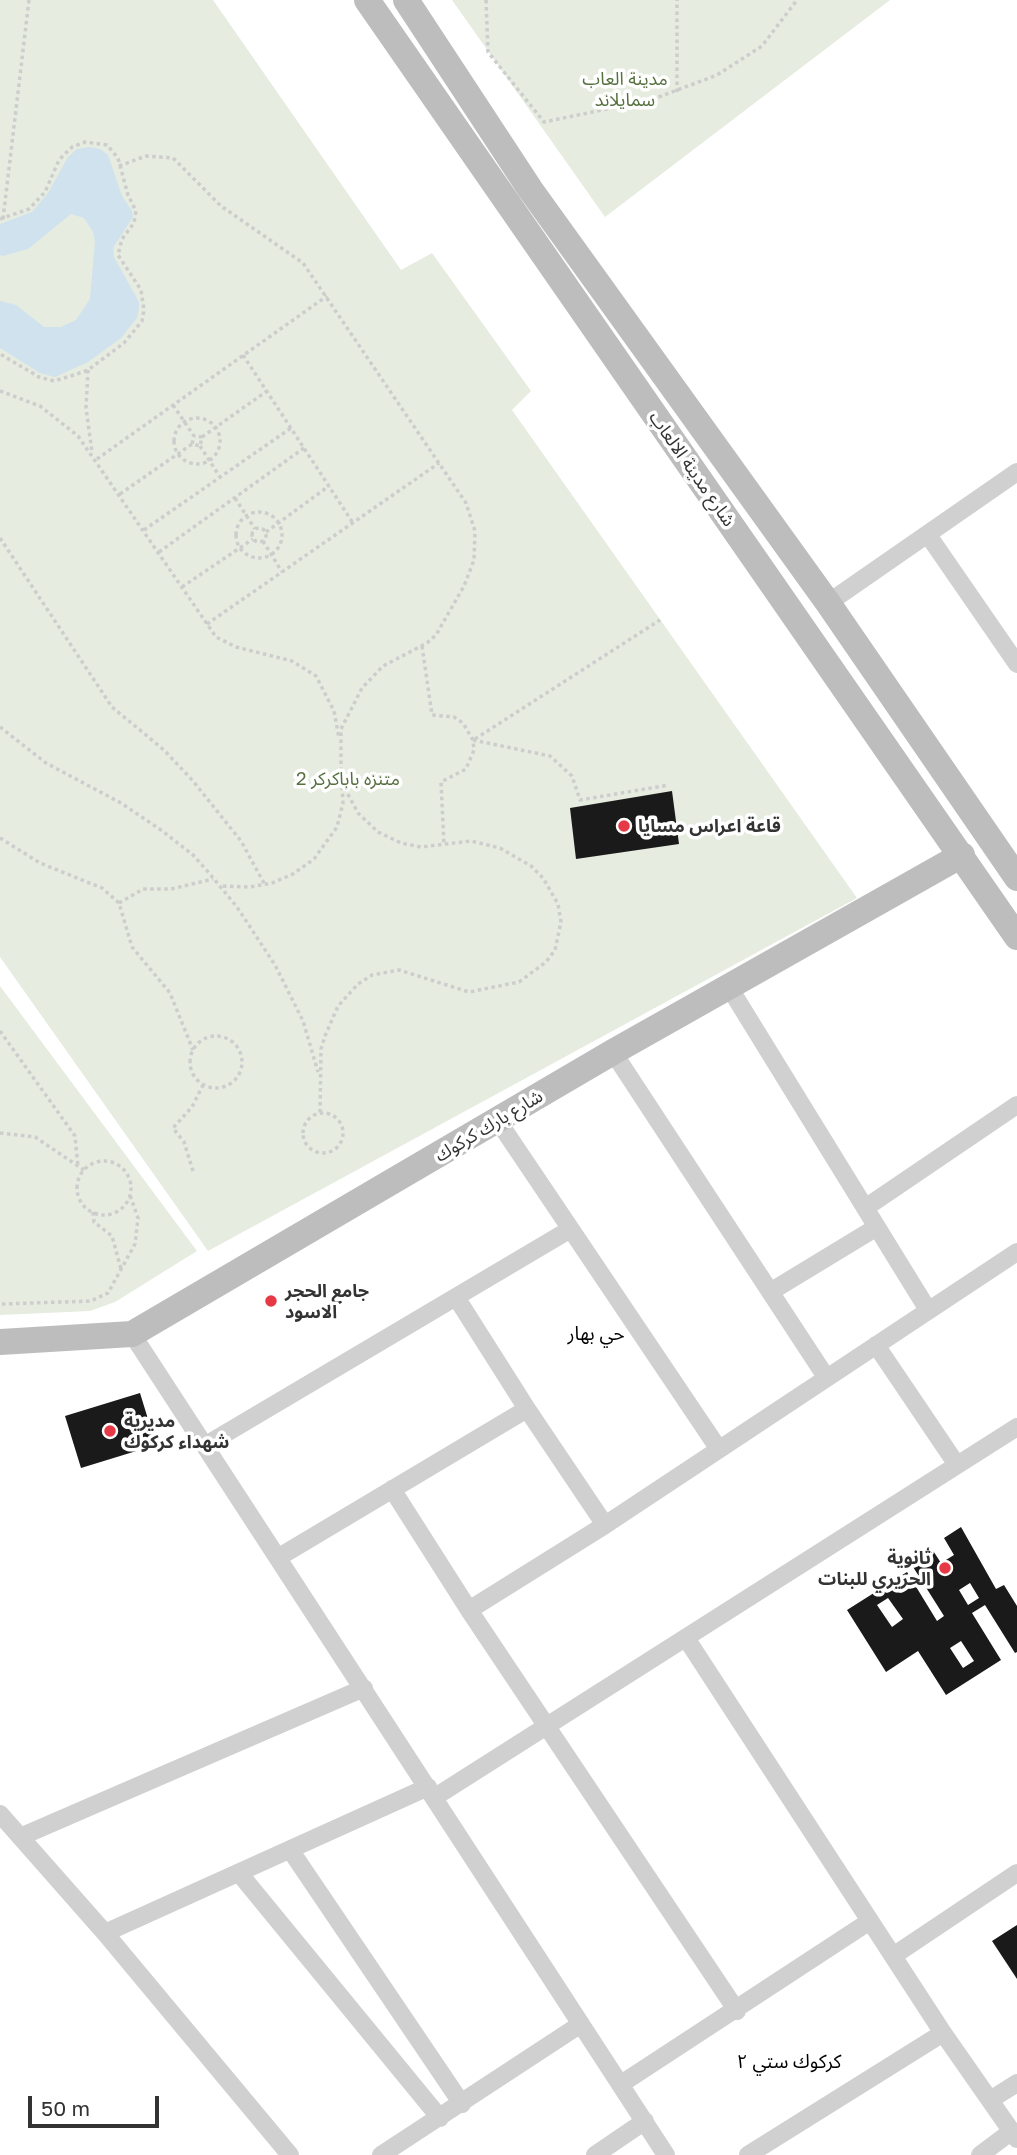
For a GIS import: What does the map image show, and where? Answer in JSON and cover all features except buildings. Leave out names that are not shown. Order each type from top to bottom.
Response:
[{"type":"main road","name":"شارع مدينة الالعاب","points":[[367,0],[1017,937]]},
{"type":"main road","name":"شارع مدينة الالعاب","points":[[405,0],[530,189],[828,603],[1017,878]]},
{"type":"main road","points":[[719,507],[744,487]]},
{"type":"main road","name":"شارع بارك كركوك","points":[[0,1342],[132,1334],[613,1052],[962,855]]},
{"type":"main road","points":[[0,1356],[29,1340]]},
{"type":"street","points":[[828,603],[1017,472]]},
{"type":"street","points":[[928,535],[1017,664]]},
{"type":"street","points":[[729,987],[928,1310]]},
{"type":"street","points":[[613,1052],[826,1377]]},
{"type":"street","points":[[865,1208],[1017,1105]]},
{"type":"street","points":[[498,1121],[718,1448]]},
{"type":"street","points":[[770,1292],[877,1227]]},
{"type":"street","points":[[206,1445],[569,1230]]},
{"type":"street","points":[[469,1610],[605,1525],[1017,1252]]},
{"type":"street","points":[[456,1297],[605,1525]]},
{"type":"street","points":[[132,1334],[645,2121],[659,2152]]},
{"type":"street","points":[[876,1345],[957,1465]]},
{"type":"street","points":[[279,1557],[527,1409]]},
{"type":"street","points":[[105,1933],[431,1792],[547,1726],[957,1465],[1015,1433]]},
{"type":"street","points":[[393,1489],[469,1610],[737,2011]]},
{"type":"street","points":[[685,1638],[943,2033],[1014,2134],[979,2155]]},
{"type":"street","points":[[20,1837],[363,1688]]},
{"type":"street","points":[[0,1814],[105,1933],[290,2155]]},
{"type":"street","points":[[291,1851],[462,2104]]},
{"type":"street","points":[[893,1956],[1017,1872]]},
{"type":"street","points":[[239,1873],[440,2118]]},
{"type":"street","points":[[621,2084],[737,2011],[870,1921]]},
{"type":"street","points":[[381,2155],[581,2024]]},
{"type":"street","points":[[748,2155],[943,2033]]},
{"type":"street","points":[[990,2100],[1017,2083]]},
{"type":"street","points":[[595,2155],[645,2121]]},
{"type":"path","points":[[0,354],[23,370],[54,381],[88,370],[135,333],[144,310],[141,290],[118,255],[122,239],[136,217],[115,154],[107,145],[78,144],[59,160],[45,192],[29,209],[1,219],[29,0]]},
{"type":"path","points":[[485,0],[488,52],[544,122],[677,93],[748,57],[774,34],[797,0]]},
{"type":"path","points":[[677,0],[677,93]]},
{"type":"path","points":[[119,166],[146,156],[164,155],[180,162],[205,193],[303,263],[466,503],[471,517],[474,560],[464,586],[443,624],[422,646],[392,660],[372,675],[347,713],[339,744]]},
{"type":"path","points":[[97,459],[327,296]]},
{"type":"path","points":[[243,355],[353,523]]},
{"type":"path","points":[[88,370],[86,408],[93,454]]},
{"type":"path","points":[[0,391],[24,398],[54,415],[93,454],[216,637],[226,643],[278,656],[316,676],[334,711],[341,772],[341,815],[322,850],[293,874],[265,884],[221,886]]},
{"type":"path","points":[[200,446],[202,437],[267,391]]},
{"type":"path","points":[[173,405],[194,436],[202,437]]},
{"type":"path","points":[[201,418],[216,427],[220,445],[210,460],[196,465],[178,455],[174,437],[184,422],[201,418]]},
{"type":"path","points":[[144,530],[291,428]]},
{"type":"path","points":[[120,494],[178,455],[192,444],[194,436]]},
{"type":"path","points":[[192,444],[200,446],[220,477]]},
{"type":"path","points":[[159,552],[304,448]]},
{"type":"path","points":[[207,624],[439,463]]},
{"type":"path","points":[[263,541],[266,532],[278,522],[329,486]]},
{"type":"path","points":[[182,587],[253,539],[255,529],[234,498]]},
{"type":"path","points":[[260,512],[278,522],[281,543],[272,554],[251,557],[240,548],[237,527],[246,516],[260,512]]},
{"type":"path","points":[[255,529],[261,528],[266,532]]},
{"type":"path","points":[[0,538],[112,707],[164,750],[193,781],[240,841],[265,884]]},
{"type":"path","points":[[253,539],[263,541],[282,572]]},
{"type":"path","points":[[473,740],[660,620]]},
{"type":"path","points":[[422,646],[432,715],[454,717],[470,731],[473,740],[474,750],[466,769],[441,782],[444,845]]},
{"type":"path","points":[[0,727],[46,763],[121,803],[193,855],[221,886],[265,947],[289,991],[311,1044],[320,1081]]},
{"type":"path","points":[[473,740],[550,756],[572,776],[580,800],[669,785]]},
{"type":"path","points":[[320,1114],[320,1081],[325,1036],[338,1006],[358,984],[372,975],[399,970],[415,973],[454,989],[485,991],[519,982],[546,962],[555,950],[561,922],[558,905],[543,878],[531,866],[484,843],[471,841],[411,846],[377,832],[358,813],[344,787],[341,772]]},
{"type":"path","points":[[0,838],[40,863],[102,888],[119,903],[132,947],[170,993],[193,1050],[192,1073],[202,1085],[215,1089],[229,1085],[240,1075],[243,1058],[235,1044],[221,1036],[205,1038],[193,1050]]},
{"type":"path","points":[[119,903],[143,889],[171,889],[214,879]]},
{"type":"path","points":[[0,1031],[75,1136],[78,1167]]},
{"type":"path","points":[[193,1171],[184,1142],[173,1128],[192,1107],[202,1085]]},
{"type":"path","points":[[320,1114],[336,1118],[343,1128],[339,1147],[327,1153],[314,1152],[303,1134],[307,1121],[320,1114]]},
{"type":"path","points":[[0,1133],[35,1137],[84,1170]]},
{"type":"path","points":[[2,1304],[91,1301],[108,1293],[130,1255],[137,1230],[137,1210],[130,1195],[129,1178],[118,1164],[100,1161],[84,1170],[78,1186],[82,1203],[93,1212],[113,1213],[127,1203],[130,1195]]},
{"type":"path","points":[[93,1212],[94,1222],[108,1232],[118,1250],[122,1263],[118,1278]]},
{"type":"green space","name":"متنزه باباكركر 2","points":[[0,0],[213,0],[401,270],[432,253],[531,391],[512,410],[857,898],[208,1251],[0,957]]},
{"type":"green space","name":"مدينة العاب سمايلاند","points":[[452,0],[890,0],[605,217]]},
{"type":"green space","points":[[0,986],[197,1251],[115,1302],[90,1311],[0,1315]]},
{"type":"water","points":[[77,149],[100,149],[108,155],[122,196],[132,211],[133,217],[113,248],[114,257],[139,302],[139,309],[137,318],[121,338],[88,362],[55,377],[40,373],[0,348],[0,301],[16,305],[44,327],[61,327],[76,320],[90,299],[95,241],[93,232],[84,218],[71,214],[28,249],[3,256],[0,255],[0,224],[32,212],[48,193],[68,157]]},
{"type":"place","name":"قاعة اعراس مسايا","points":[[624,826]]},
{"type":"place","name":"جامع الحجر الاسود","points":[[271,1301]]},
{"type":"place","name":"مديرية شهداء كركوك","points":[[110,1431]]},
{"type":"place","name":"ثانوية الحريري للبنات","points":[[945,1568]]},
{"type":"district","name":"حي بهار","points":[[596,1334]]},
{"type":"district","name":"كركوك ستي ٢","points":[[789,2062]]}]
